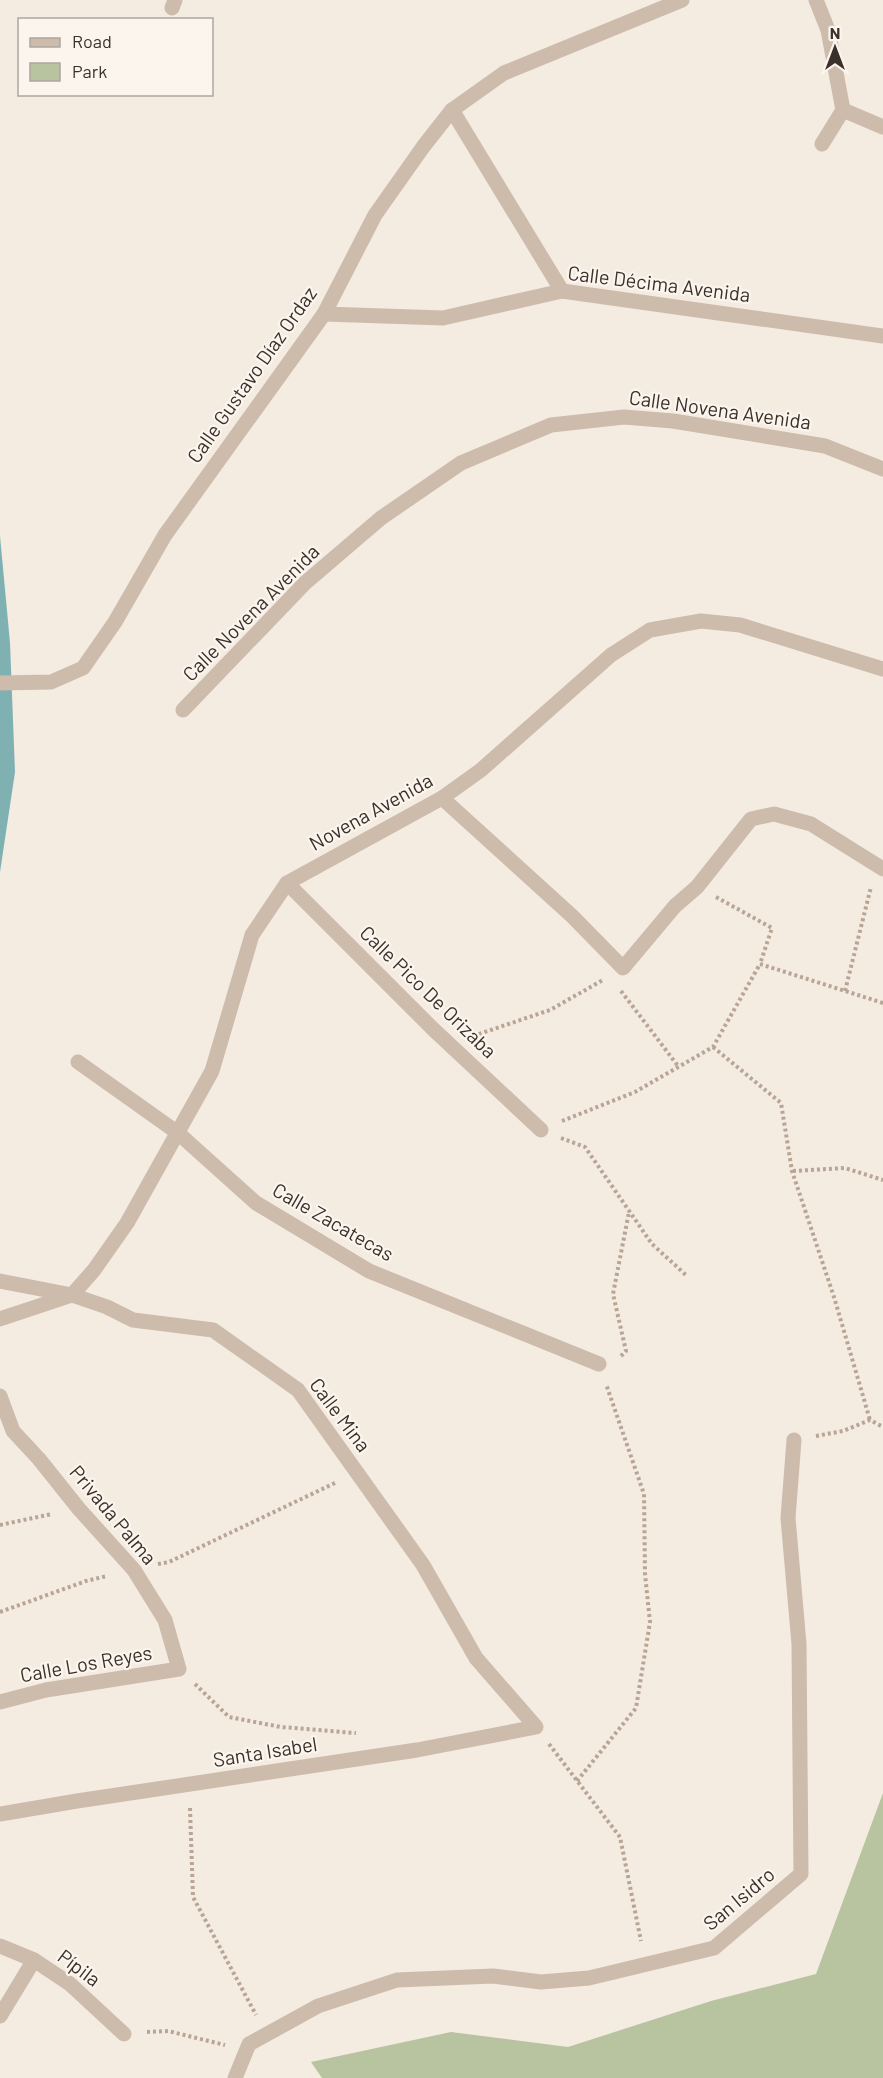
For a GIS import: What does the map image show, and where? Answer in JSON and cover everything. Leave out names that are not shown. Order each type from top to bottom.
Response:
[{"type":"street","name":"Calle Gustavo Díaz Ordaz","points":[[0,683],[51,682],[83,668],[115,622],[165,535],[324,314],[375,214],[452,110],[504,73],[682,0]]},
{"type":"street","points":[[816,0],[828,30],[843,110],[822,144]]},
{"type":"street","points":[[452,110],[562,291]]},
{"type":"street","points":[[843,110],[883,127]]},
{"type":"street","name":"Calle Décima Avenida","points":[[324,314],[443,318],[562,291],[883,336]]},
{"type":"street","name":"Calle Novena Avenida","points":[[183,710],[305,583],[381,518],[461,463],[551,425],[624,417],[673,422],[825,446],[883,469]]},
{"type":"street","name":"Novena Avenida","points":[[72,1295],[94,1270],[127,1223],[212,1071],[252,935],[288,883],[442,798],[481,770],[611,655],[650,630],[701,621],[740,625],[883,669]]},
{"type":"street","points":[[442,798],[572,916],[623,968],[675,906],[698,887],[751,819],[774,814],[811,824],[879,867]]},
{"type":"street","name":"Calle Pico De Orizaba","points":[[288,883],[450,1044],[541,1130]]},
{"type":"street","name":"Calle Zacatecas","points":[[78,1062],[178,1133],[256,1203],[369,1271],[601,1369]]},
{"type":"street","name":"Calle Mina","points":[[0,1281],[72,1295],[107,1307],[133,1320],[213,1330],[298,1390],[423,1565],[477,1658],[536,1727]]},
{"type":"street","points":[[0,1319],[72,1295]]},
{"type":"street","name":"Privada Palma","points":[[0,1396],[13,1431],[134,1570],[165,1620],[179,1669]]},
{"type":"street","name":"San Isidro","points":[[246,2051],[249,2044],[318,2006],[397,1980],[493,1976],[541,1982],[589,1978],[714,1948],[801,1874],[799,1644],[788,1518],[794,1440]]},
{"type":"street","name":"Calle Los Reyes","points":[[0,1702],[46,1690],[179,1669]]},
{"type":"street","name":"Santa Isabel","points":[[0,1814],[417,1750],[536,1727]]},
{"type":"street","name":"Pípila","points":[[0,1946],[34,1960],[70,1984],[124,2034]]},
{"type":"street","points":[[0,2016],[34,1960]]},
{"type":"street","points":[[235,2078],[246,2051]]},
{"type":"path","points":[[845,991],[879,867]]},
{"type":"path","points":[[541,1130],[635,1092],[713,1047],[760,964],[772,928],[698,887]]},
{"type":"path","points":[[760,964],[883,1003]]},
{"type":"path","points":[[450,1044],[550,1010],[623,968]]},
{"type":"path","points":[[610,976],[678,1066]]},
{"type":"path","points":[[713,1047],[781,1103],[792,1171],[834,1298],[870,1420],[883,1427]]},
{"type":"path","points":[[541,1130],[585,1148],[652,1244],[687,1276]]},
{"type":"path","points":[[792,1171],[845,1168],[883,1179]]},
{"type":"path","points":[[577,1781],[636,1708],[650,1622],[645,1574],[644,1494],[601,1369],[626,1351],[613,1294],[629,1211]]},
{"type":"path","points":[[794,1440],[843,1431],[870,1420]]},
{"type":"path","points":[[0,1612],[86,1581],[169,1562],[357,1473]]},
{"type":"path","points":[[0,1525],[80,1509]]},
{"type":"path","points":[[179,1669],[229,1717],[281,1727],[360,1733]]},
{"type":"path","points":[[536,1727],[620,1837],[646,1964]]},
{"type":"path","points":[[189,1785],[193,1897],[267,2035]]},
{"type":"path","points":[[124,2034],[168,2031],[246,2051]]},
{"type":"green space","points":[[883,1793],[883,2078],[322,2078],[311,2062],[451,2032],[568,2047],[711,2001],[816,1974]]},
{"type":"water","points":[[0,536],[10,643],[15,772],[0,872]]}]
